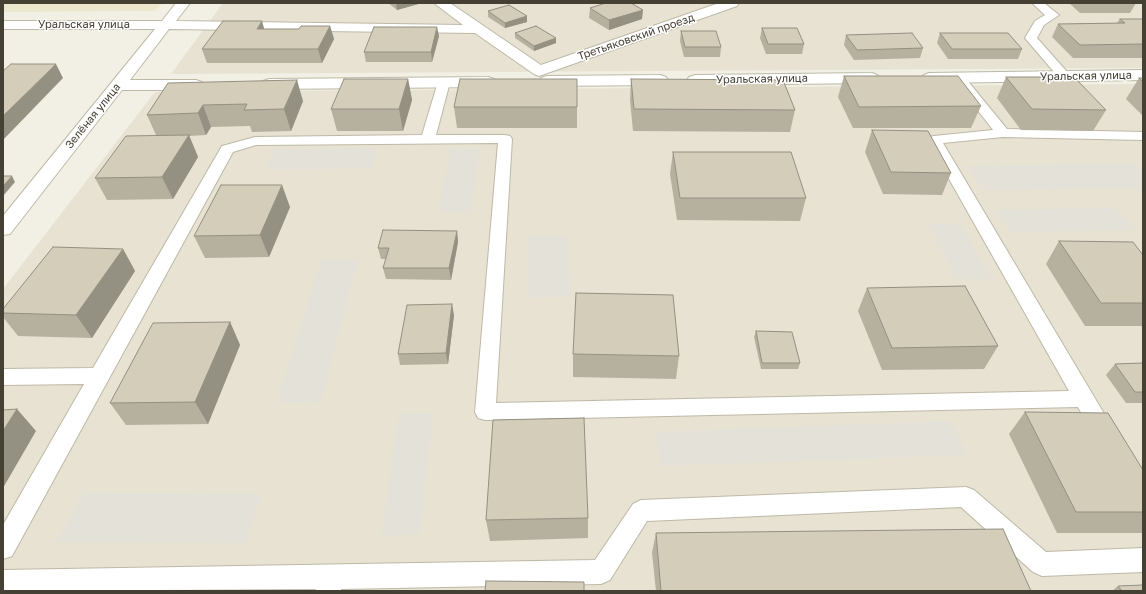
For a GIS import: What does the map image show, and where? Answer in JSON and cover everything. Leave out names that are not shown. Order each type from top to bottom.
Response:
[{"type":"street","name":"Зелёная улица","points":[[3,229],[183,3]]},
{"type":"street","points":[[441,3],[477,29],[536,78]]},
{"type":"street","name":"Третьяковский проезд","points":[[536,78],[732,3]]},
{"type":"street","name":"Уральская улица","points":[[3,24],[477,29]]},
{"type":"street","name":"Уральская улица","points":[[910,78],[1143,76]]},
{"type":"street","name":"Уральская улица","points":[[536,78],[677,80],[887,78]]},
{"type":"street","points":[[253,84],[500,82]]},
{"type":"street","points":[[118,86],[213,84]]},
{"type":"lane","points":[[1037,3],[1053,15],[1039,23],[1031,38],[1064,76]]},
{"type":"lane","points":[[958,77],[1003,133]]},
{"type":"lane","points":[[428,140],[444,82]]},
{"type":"lane","points":[[1112,446],[934,140],[1003,133],[1143,136]]},
{"type":"lane","points":[[3,548],[227,148],[255,141],[505,139],[485,412],[1085,399]]},
{"type":"lane","points":[[3,378],[99,376]]},
{"type":"lane","points":[[3,582],[330,584],[601,572],[641,511],[966,497],[1042,564],[1143,560]]},
{"type":"shaded area","points":[[3,3],[163,3],[155,11],[3,12]]},
{"type":"shaded area","points":[[223,3],[1143,3],[1143,68],[171,74]]},
{"type":"shaded area","points":[[1143,84],[1143,591],[3,591],[3,289],[155,92]]},
{"type":"shaded area","points":[[377,148],[371,168],[266,170],[275,149]]},
{"type":"shaded area","points":[[451,149],[480,149],[470,213],[438,213]]},
{"type":"shaded area","points":[[1135,164],[1143,173],[1143,188],[983,190],[967,166]]},
{"type":"shaded area","points":[[1115,208],[1134,230],[1011,232],[996,210]]},
{"type":"shaded area","points":[[928,224],[960,224],[991,279],[957,279]]},
{"type":"shaded area","points":[[567,236],[570,296],[528,298],[528,237]]},
{"type":"shaded area","points":[[322,259],[358,259],[320,402],[276,403]]},
{"type":"shaded area","points":[[433,413],[419,534],[381,536],[399,414]]},
{"type":"shaded area","points":[[951,421],[967,455],[660,466],[656,432]]},
{"type":"shaded area","points":[[83,493],[261,494],[245,543],[57,542]]},
{"type":"building","points":[[606,3],[631,3],[643,10],[609,20],[590,8]]},
{"type":"building","points":[[509,5],[527,16],[505,23],[488,11]]},
{"type":"building","points":[[1120,19],[1143,19],[1143,44],[1080,45],[1058,24],[1125,23]]},
{"type":"building","points":[[223,21],[262,21],[257,29],[299,29],[301,26],[330,26],[318,49],[202,49]]},
{"type":"building","points":[[536,26],[556,38],[534,46],[515,33]]},
{"type":"building","points":[[374,27],[437,27],[431,52],[364,52]]},
{"type":"building","points":[[762,28],[797,28],[804,44],[768,44]]},
{"type":"building","points":[[681,31],[716,31],[721,47],[685,47]]},
{"type":"building","points":[[912,33],[923,48],[857,50],[846,35]]},
{"type":"building","points":[[940,33],[1008,33],[1022,49],[952,49]]},
{"type":"building","points":[[11,64],[56,64],[3,116],[3,71]]},
{"type":"building","points":[[844,76],[958,76],[981,106],[859,107]]},
{"type":"building","points":[[1006,77],[1074,77],[1106,110],[1032,109]]},
{"type":"building","points":[[344,79],[408,79],[399,109],[331,109]]},
{"type":"building","points":[[460,79],[577,79],[577,107],[454,107]]},
{"type":"building","points":[[631,79],[783,80],[795,110],[634,109]]},
{"type":"building","points":[[297,80],[284,109],[244,110],[247,104],[203,105],[198,113],[147,115],[168,83]]},
{"type":"building","points":[[872,130],[928,131],[951,173],[891,172]]},
{"type":"building","points":[[189,135],[162,177],[95,178],[126,136]]},
{"type":"building","points":[[673,152],[791,152],[806,198],[680,198]]},
{"type":"building","points":[[3,176],[12,176],[3,186]]},
{"type":"building","points":[[221,185],[282,185],[260,235],[194,236]]},
{"type":"building","points":[[383,230],[457,231],[449,268],[383,268],[389,248],[378,248]]},
{"type":"building","points":[[1059,241],[1133,242],[1143,255],[1143,303],[1101,303]]},
{"type":"building","points":[[53,247],[123,249],[76,315],[3,313],[3,309]]},
{"type":"building","points":[[965,286],[998,346],[892,348],[867,288]]},
{"type":"building","points":[[576,293],[673,295],[679,356],[573,354]]},
{"type":"building","points":[[452,304],[446,353],[398,354],[407,305]]},
{"type":"building","points":[[230,322],[195,402],[110,403],[153,323]]},
{"type":"building","points":[[756,331],[792,332],[800,363],[762,363]]},
{"type":"building","points":[[1143,363],[1143,392],[1135,392],[1115,364]]},
{"type":"building","points":[[17,409],[3,431],[3,410]]},
{"type":"building","points":[[1025,412],[1108,413],[1143,470],[1143,512],[1076,512]]},
{"type":"building","points":[[584,418],[588,518],[486,520],[493,420]]},
{"type":"building","points":[[1003,529],[1031,591],[661,591],[656,533]]},
{"type":"building","points":[[486,581],[584,582],[584,591],[485,591]]},
{"type":"building","points":[[1143,585],[1143,591],[1122,591],[1118,586]]}]
